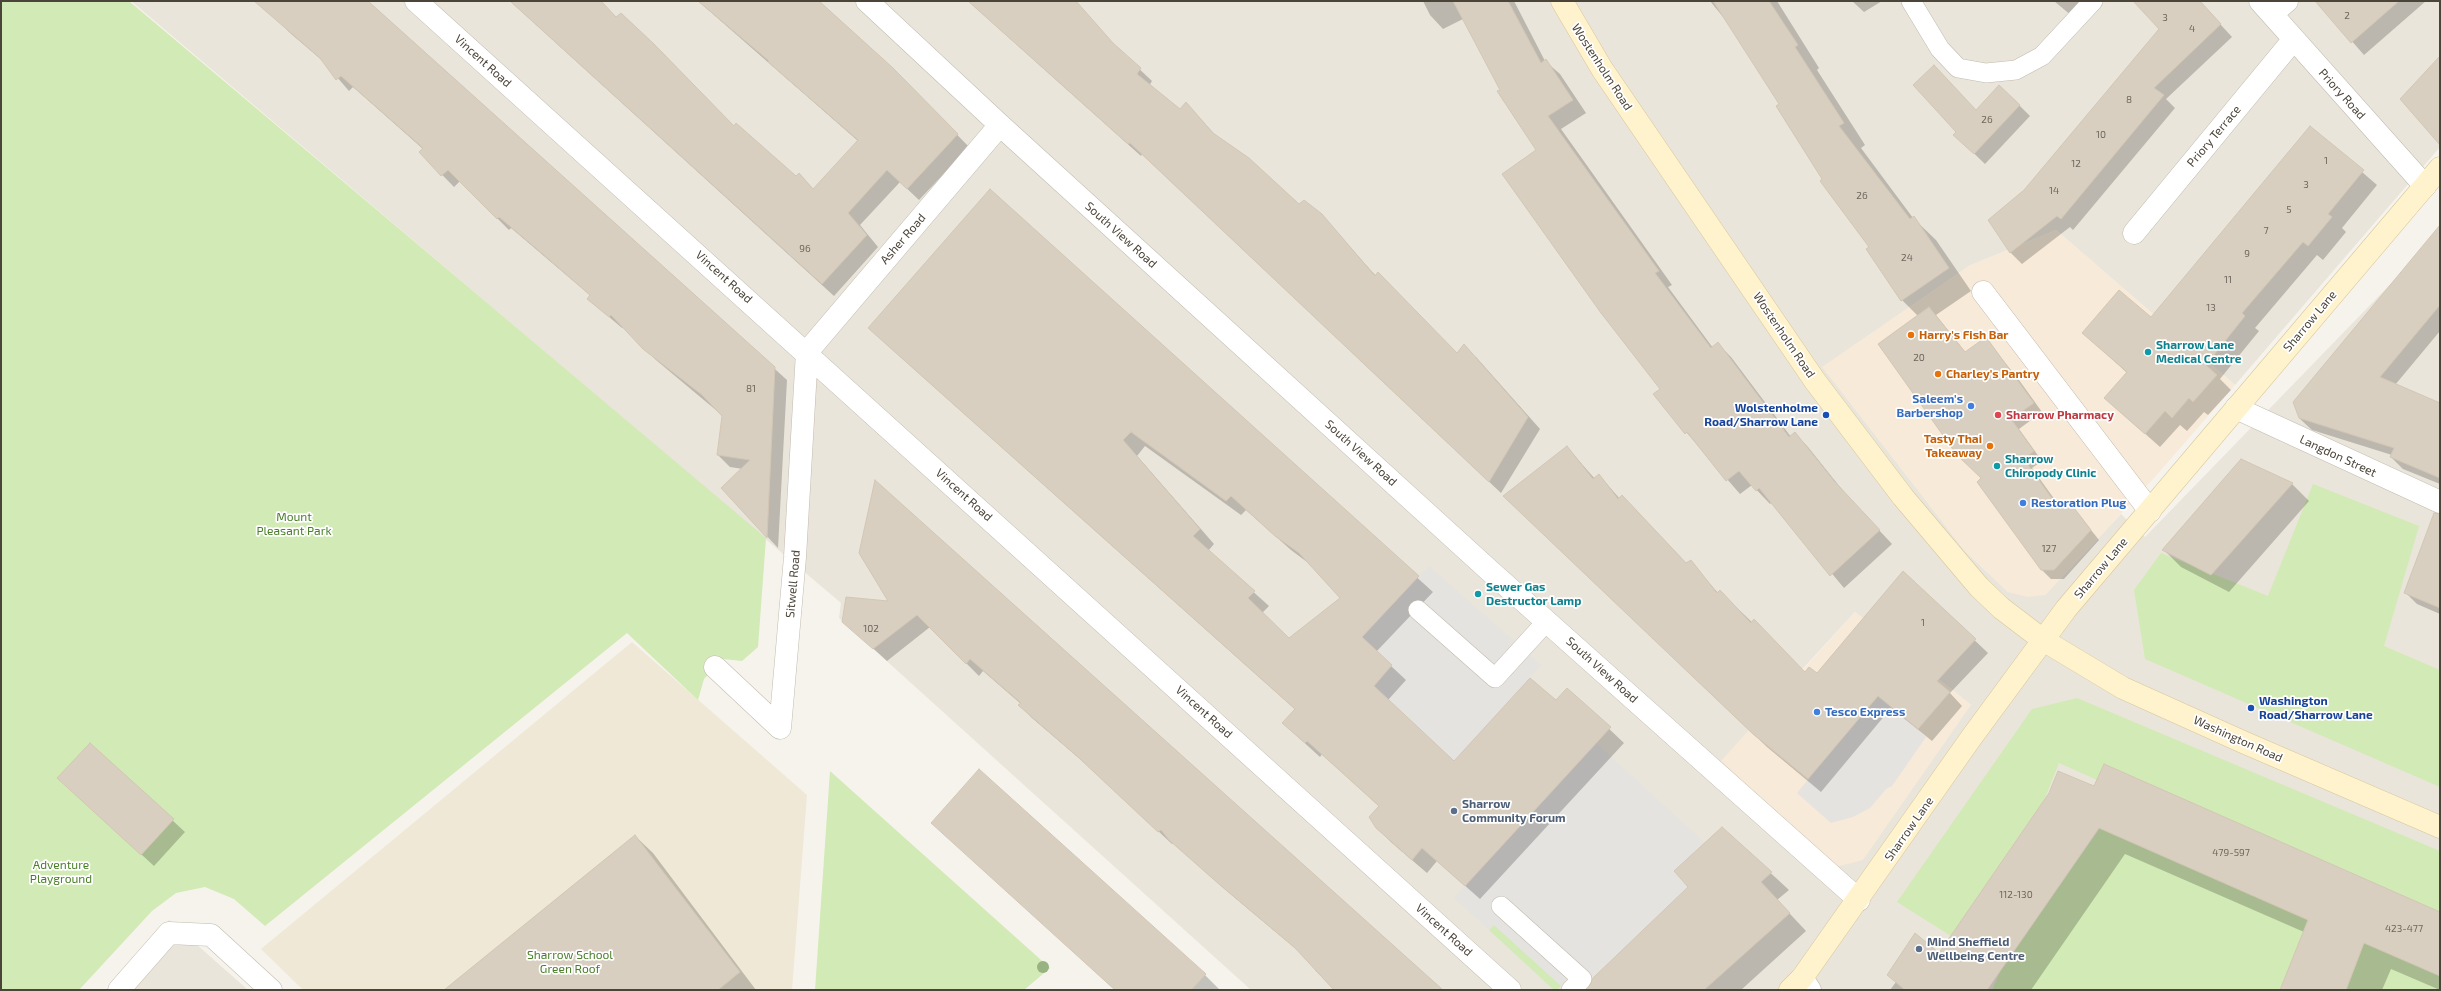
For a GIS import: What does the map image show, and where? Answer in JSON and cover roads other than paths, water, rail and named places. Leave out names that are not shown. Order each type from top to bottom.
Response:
[{"type":"street","name":"Vincent Road","points":[[416,1],[1510,990]]},
{"type":"street","name":"South View Road","points":[[867,1],[1000,125],[1547,621],[1859,900]]},
{"type":"street","name":"Wostenholm Road","points":[[1562,1],[1598,63],[1815,381],[1903,497],[1979,587],[2006,612],[2043,640]]},
{"type":"street","name":"Priory Road","points":[[2273,5],[2294,39],[2425,186]]},
{"type":"street","name":"Priory Terrace","points":[[2134,233],[2294,39]]},
{"type":"street","name":"Asher Road","points":[[806,352],[1000,125]]},
{"type":"street","name":"Sharrow Lane","points":[[1801,986],[1971,738],[2043,640],[2092,577],[2150,511],[2440,168]]},
{"type":"street","points":[[1983,292],[2150,511]]},
{"type":"street","name":"Sitwell Road","points":[[715,667],[780,728],[795,556],[806,352]]},
{"type":"street","name":"Langdon Street","points":[[2236,408],[2440,502]]},
{"type":"street","name":"Washington Road","points":[[2043,640],[2123,688],[2242,742],[2440,827]]},
{"type":"street","points":[[119,990],[170,933],[211,935],[271,990]]},
{"type":"lane","points":[[1911,1],[1940,50],[1958,68],[1986,73],[2016,70],[2042,56],[2093,1]]},
{"type":"lane","points":[[1418,610],[1494,678],[1547,621]]},
{"type":"lane","points":[[1501,906],[1582,979],[1572,990]]},
{"type":"place","name":"Harry's Fish Bar","points":[[1911,335]]},
{"type":"place","name":"Sharrow Lane Medical Centre","points":[[2148,352]]},
{"type":"place","name":"Charley's Pantry","points":[[1938,374]]},
{"type":"place","name":"Saleem's Barbershop","points":[[1971,406]]},
{"type":"place","name":"Wolstenholme Road/Sharrow Lane","points":[[1826,415]]},
{"type":"place","name":"Sharrow Pharmacy","points":[[1998,415]]},
{"type":"place","name":"Tasty Thai Takeaway","points":[[1990,446]]},
{"type":"place","name":"Sharrow Chiropody Clinic","points":[[1997,466]]},
{"type":"place","name":"Restoration Plug","points":[[2023,503]]},
{"type":"place","name":"Sewer Gas Destructor Lamp","points":[[1478,594]]},
{"type":"place","name":"Washington Road/Sharrow Lane","points":[[2251,708]]},
{"type":"place","name":"Tesco Express","points":[[1817,712]]},
{"type":"place","name":"Sharrow Community Forum","points":[[1454,811]]},
{"type":"place","name":"Mind Sheffield Wellbeing Centre","points":[[1919,949]]},
{"type":"park label","name":"Mount Pleasant Park","points":[[294,524]]},
{"type":"park label","name":"Adventure Playground","points":[[61,872]]},
{"type":"park label","name":"Sharrow School Green Roof","points":[[570,962]]}]
